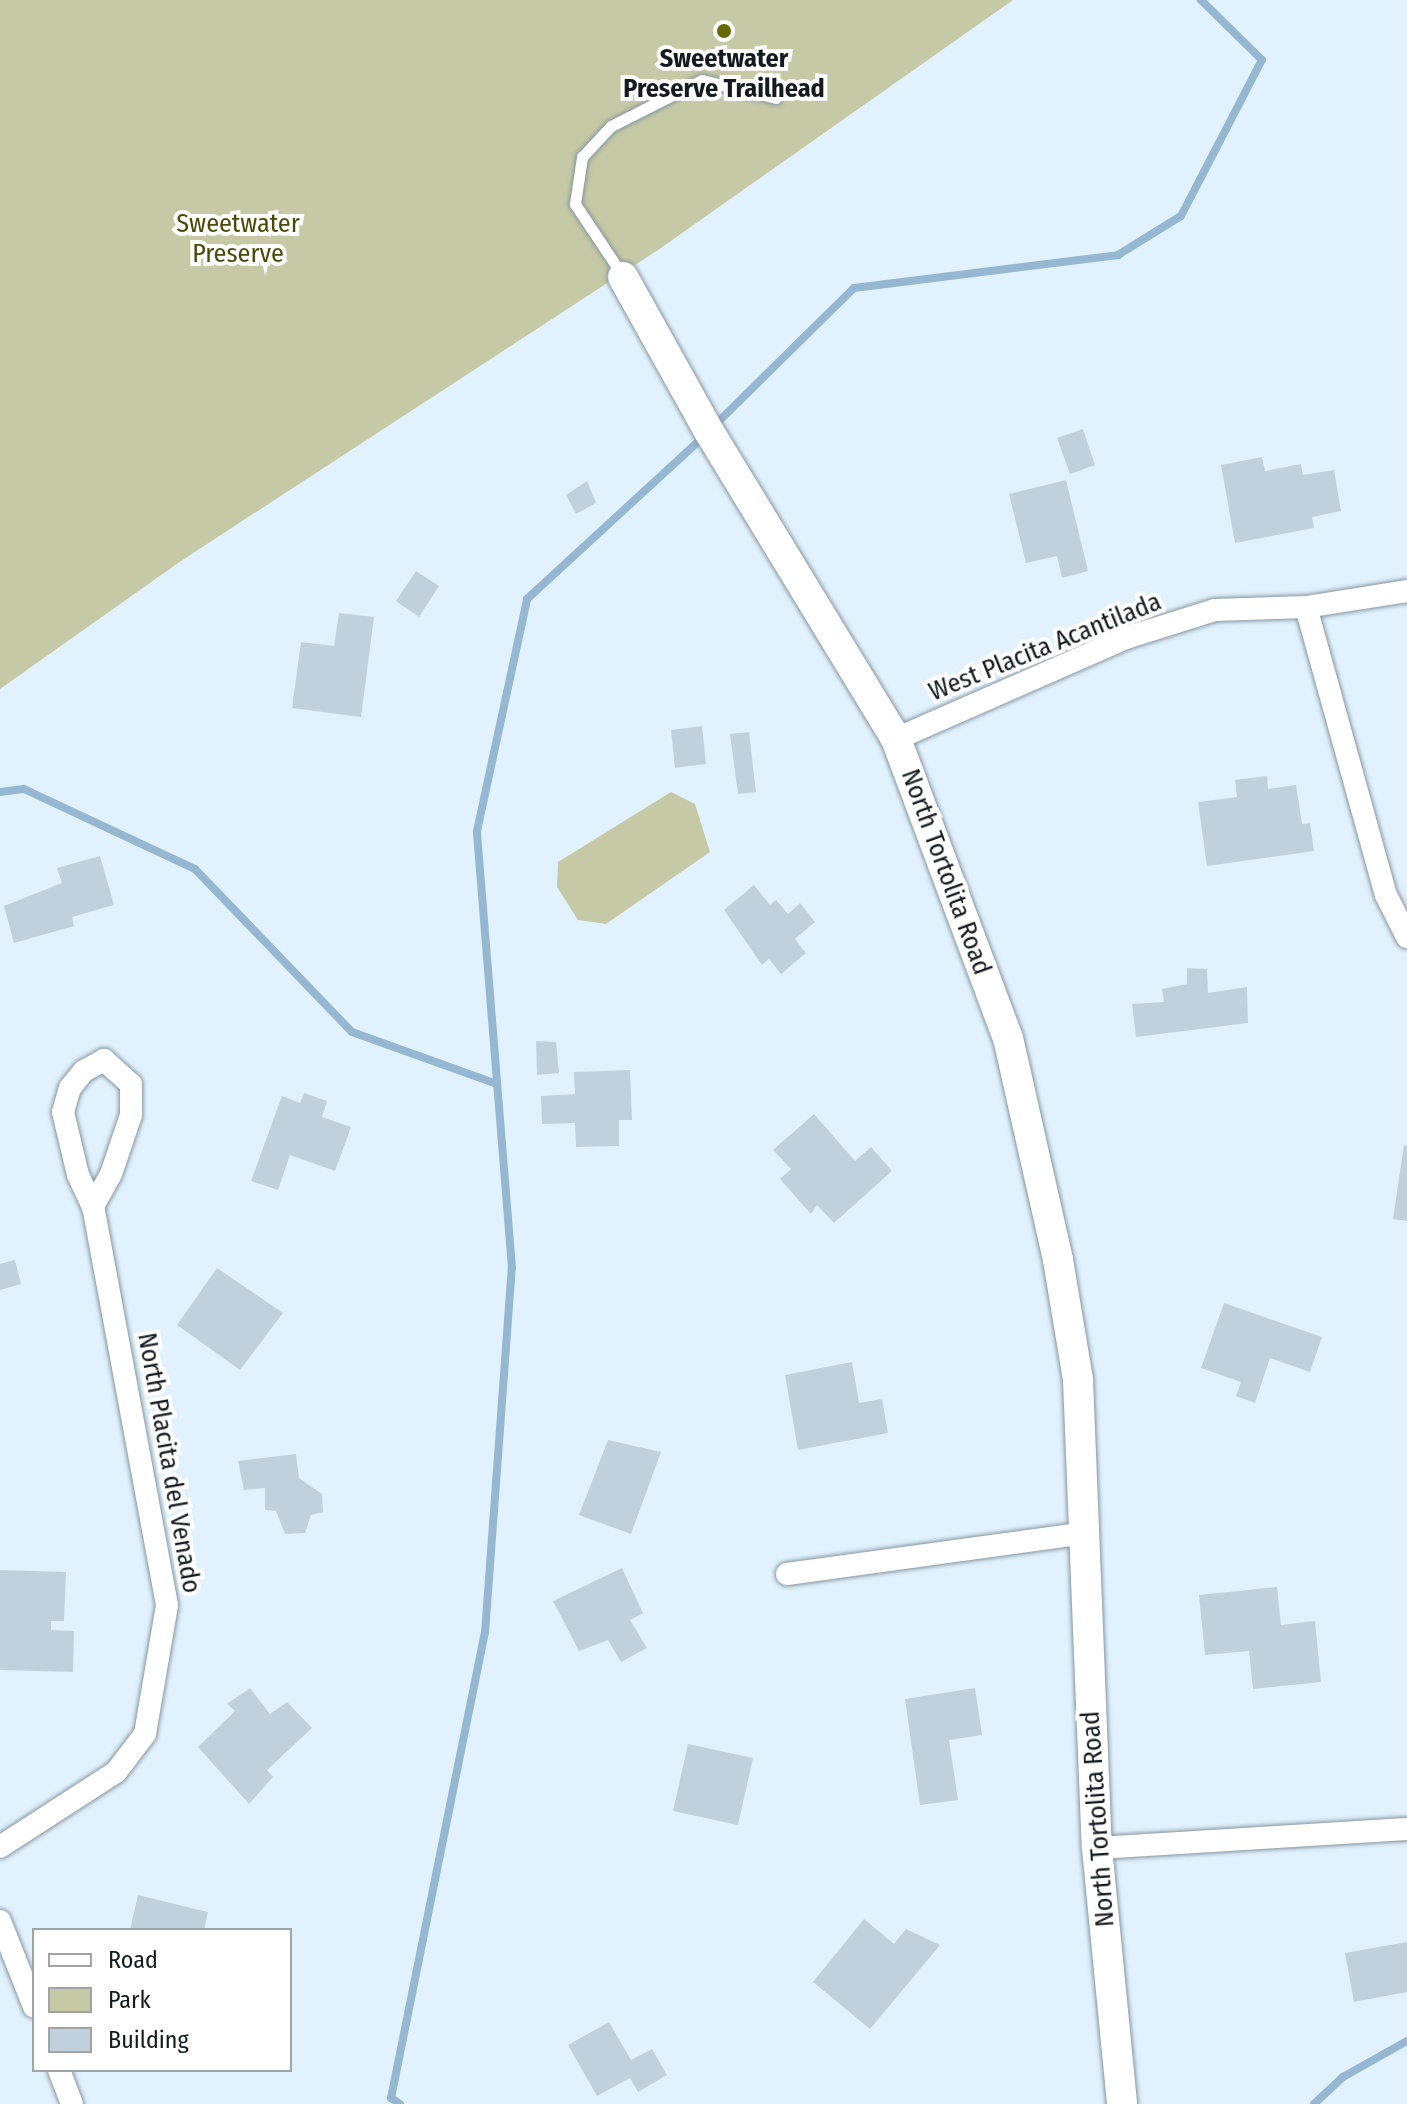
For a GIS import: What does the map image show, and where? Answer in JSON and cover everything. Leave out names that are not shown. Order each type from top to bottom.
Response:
[{"type":"street","name":"North Tortolita Road","points":[[623,277],[710,433],[896,739],[1008,1038],[1058,1260],[1078,1380],[1097,1848],[1122,2104]]},
{"type":"street","name":"West Placita Acantilada","points":[[896,739],[1141,634],[1215,610],[1306,607],[1407,591]]},
{"type":"street","points":[[1306,607],[1386,895],[1407,937]]},
{"type":"street","name":"North Placita del Venado","points":[[0,1847],[116,1772],[145,1734],[157,1678],[167,1605],[93,1207],[78,1175],[63,1112],[70,1088],[84,1071],[104,1060],[131,1084],[131,1115],[111,1174],[93,1207]]},
{"type":"street","points":[[787,1574],[1085,1533]]},
{"type":"street","points":[[1097,1848],[1407,1829]]},
{"type":"street","points":[[0,1921],[32,2002]]},
{"type":"street","points":[[60,2072],[72,2104]]},
{"type":"lane","points":[[623,277],[575,204],[582,157],[611,126],[702,80],[776,98]]},
{"type":"green space","name":"Sweetwater Preserve","points":[[0,0],[1013,0],[658,250],[181,561],[0,689]]},
{"type":"green space","points":[[671,792],[695,804],[710,852],[606,924],[578,920],[557,887],[558,862]]},
{"type":"building","points":[[1083,429],[1095,465],[1070,474],[1057,438]]},
{"type":"building","points":[[1262,457],[1265,471],[1301,464],[1303,475],[1334,470],[1341,511],[1312,517],[1314,528],[1235,543],[1221,465]]},
{"type":"building","points":[[1066,480],[1088,571],[1062,578],[1057,556],[1026,563],[1009,494]]},
{"type":"building","points":[[587,481],[596,503],[576,514],[566,495]]},
{"type":"building","points":[[416,571],[439,586],[419,617],[396,601]]},
{"type":"building","points":[[339,613],[374,617],[361,717],[292,708],[301,642],[334,646]]},
{"type":"building","points":[[702,726],[706,764],[675,768],[671,730]]},
{"type":"building","points":[[749,732],[756,792],[738,794],[730,734]]},
{"type":"building","points":[[1267,776],[1268,789],[1296,785],[1302,824],[1310,823],[1314,851],[1207,866],[1198,802],[1237,797],[1235,780]]},
{"type":"building","points":[[100,856],[114,905],[72,917],[74,926],[14,943],[4,906],[62,883],[57,868]]},
{"type":"building","points":[[754,885],[770,905],[776,900],[788,914],[800,903],[815,922],[795,939],[806,953],[781,974],[769,959],[762,965],[724,910]]},
{"type":"building","points":[[1187,968],[1207,969],[1208,993],[1247,987],[1248,1023],[1136,1037],[1132,1004],[1164,1002],[1162,989],[1187,984]]},
{"type":"building","points":[[536,1041],[556,1042],[559,1073],[537,1075]]},
{"type":"building","points":[[630,1070],[632,1120],[619,1120],[619,1146],[576,1147],[575,1123],[542,1124],[541,1096],[575,1094],[574,1072]]},
{"type":"building","points":[[304,1093],[327,1101],[322,1117],[351,1127],[335,1171],[290,1155],[278,1190],[251,1181],[282,1096],[300,1103]]},
{"type":"building","points":[[814,1114],[855,1161],[871,1147],[892,1171],[834,1223],[817,1205],[811,1214],[780,1179],[791,1169],[773,1150]]},
{"type":"building","points":[[1404,1145],[1407,1146],[1407,1221],[1393,1219]]},
{"type":"building","points":[[15,1260],[21,1284],[0,1290],[0,1264]]},
{"type":"building","points":[[217,1268],[283,1313],[240,1370],[177,1325]]},
{"type":"building","points":[[1224,1303],[1322,1337],[1310,1372],[1270,1358],[1255,1403],[1236,1396],[1241,1382],[1201,1368]]},
{"type":"building","points":[[852,1362],[859,1403],[882,1399],[888,1433],[798,1450],[785,1375]]},
{"type":"building","points":[[608,1440],[661,1452],[631,1534],[579,1515]]},
{"type":"building","points":[[296,1454],[299,1478],[322,1494],[323,1512],[311,1515],[305,1533],[285,1534],[276,1511],[265,1510],[265,1488],[244,1490],[238,1461]]},
{"type":"building","points":[[622,1568],[643,1613],[630,1620],[647,1648],[621,1662],[608,1640],[579,1651],[553,1601]]},
{"type":"building","points":[[0,1570],[66,1572],[64,1621],[51,1621],[51,1630],[74,1631],[73,1672],[0,1670]]},
{"type":"building","points":[[1277,1587],[1281,1625],[1315,1621],[1321,1682],[1253,1689],[1249,1651],[1205,1655],[1199,1595]]},
{"type":"building","points":[[250,1688],[270,1714],[287,1702],[312,1728],[267,1770],[273,1777],[249,1804],[198,1747],[235,1711],[227,1704]]},
{"type":"building","points":[[975,1688],[982,1735],[949,1740],[958,1800],[920,1805],[905,1699]]},
{"type":"building","points":[[688,1744],[753,1758],[738,1825],[673,1811]]},
{"type":"building","points":[[138,1895],[208,1912],[204,1928],[130,1928]]},
{"type":"building","points":[[864,1919],[894,1944],[906,1929],[940,1945],[870,2029],[813,1982]]},
{"type":"building","points":[[1407,1942],[1407,1992],[1354,2002],[1345,1953]]},
{"type":"building","points":[[609,2022],[631,2060],[652,2049],[667,2075],[638,2092],[630,2078],[597,2096],[568,2045]]},
{"type":"waterway","points":[[713,427],[854,288],[1118,255],[1181,216],[1262,60],[1201,0]]},
{"type":"waterway","points":[[400,2104],[391,2098],[485,1633],[512,1268],[477,831],[527,599],[703,437]]},
{"type":"waterway","points":[[0,792],[24,789],[195,869],[352,1032],[497,1084]]},
{"type":"waterway","points":[[1314,2104],[1343,2077],[1407,2041]]},
{"type":"place","name":"Sweetwater Preserve Trailhead","points":[[724,31]]}]
